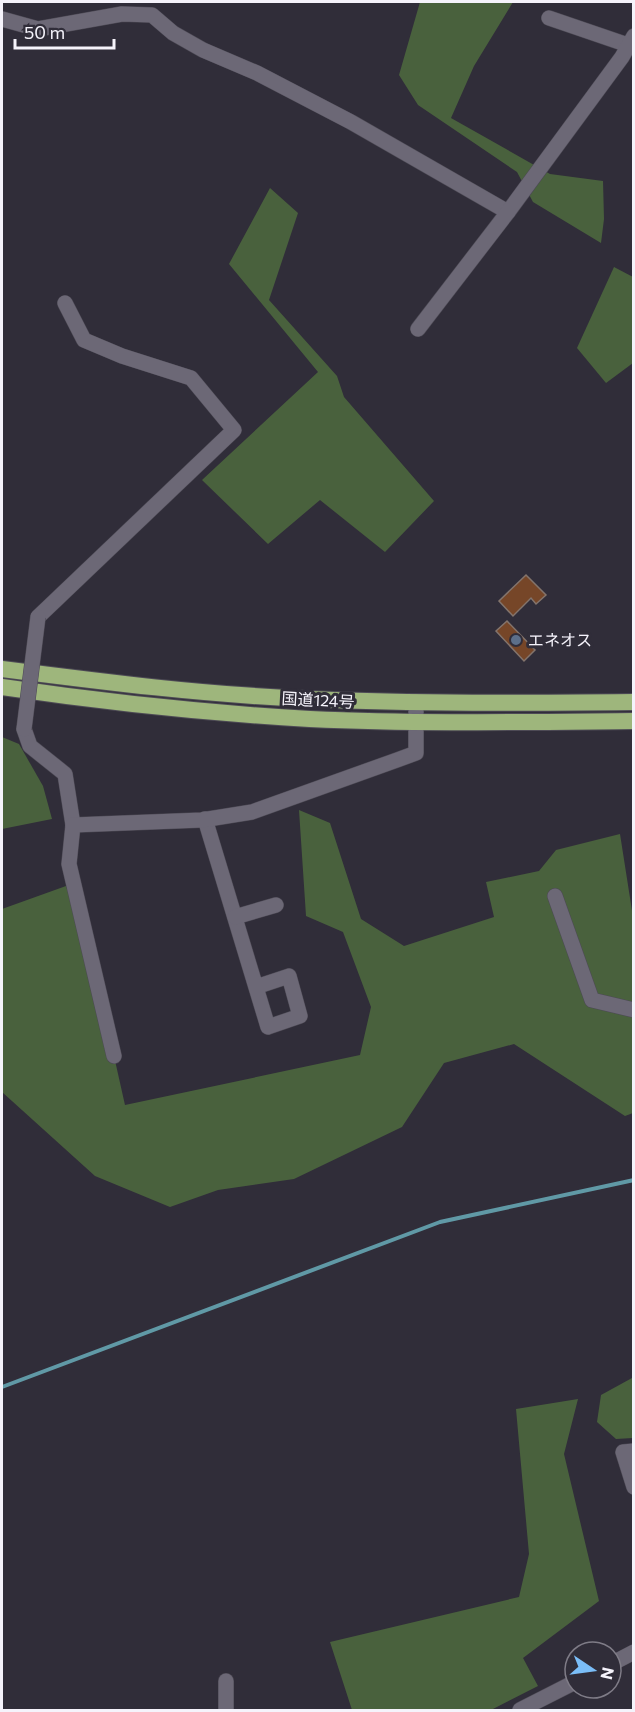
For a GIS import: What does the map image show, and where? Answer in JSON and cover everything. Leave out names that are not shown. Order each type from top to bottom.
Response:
[{"type":"highway","name":"国道124号","points":[[2,669],[212,693],[309,699],[416,702],[633,702]]},
{"type":"highway","name":"国道124号","points":[[2,687],[102,701],[311,719],[633,721]]},
{"type":"street","points":[[2,20],[38,28],[122,14],[152,15],[173,33],[203,50],[257,73],[508,212]]},
{"type":"street","points":[[418,329],[508,212],[622,57],[631,40],[549,18]]},
{"type":"street","points":[[64,303],[84,340],[123,356],[191,378],[234,430],[38,617],[24,729],[30,746],[65,774],[73,825],[69,864],[114,1056]]},
{"type":"street","points":[[73,825],[205,819],[252,812],[416,753],[416,702]]},
{"type":"street","points":[[205,819],[256,987]]},
{"type":"street","points":[[555,896],[592,1000],[633,1010]]},
{"type":"street","points":[[235,917],[276,904]]},
{"type":"street","points":[[633,1451],[623,1452],[633,1487]]},
{"type":"street","points":[[226,1681],[226,1710]]},
{"type":"street","points":[[520,1710],[563,1688]]},
{"type":"green space","points":[[420,2],[513,2],[474,66],[451,118],[550,174],[603,181],[604,219],[601,243],[533,202],[517,172],[418,105],[399,75]]},
{"type":"green space","points":[[270,188],[298,213],[269,300],[337,376],[344,397],[434,501],[385,552],[320,500],[268,544],[202,480],[318,372],[229,264]]},
{"type":"green space","points":[[614,267],[633,277],[633,363],[606,383],[577,348]]},
{"type":"green space","points":[[2,737],[19,744],[43,786],[52,819],[2,829]]},
{"type":"green space","points":[[299,810],[330,823],[361,919],[404,946],[494,917],[486,882],[539,871],[556,850],[620,834],[633,917],[633,1113],[625,1116],[514,1044],[444,1063],[402,1127],[294,1179],[218,1190],[170,1207],[95,1176],[2,1092],[2,909],[66,886],[92,958],[125,1105],[360,1055],[371,1007],[343,932],[306,916]]},
{"type":"green space","points":[[634,1378],[633,1438],[616,1439],[597,1422],[601,1395]]},
{"type":"green space","points":[[578,1399],[564,1454],[599,1601],[523,1658],[538,1686],[491,1710],[352,1710],[330,1642],[519,1597],[529,1554],[516,1409]]},
{"type":"building","points":[[526,575],[546,595],[536,604],[531,598],[513,616],[499,601]]},
{"type":"building","points":[[507,621],[535,650],[524,661],[496,631]]},
{"type":"waterway","points":[[2,1387],[440,1222],[634,1180]]},
{"type":"place","name":"エネオス","points":[[516,640]]}]
